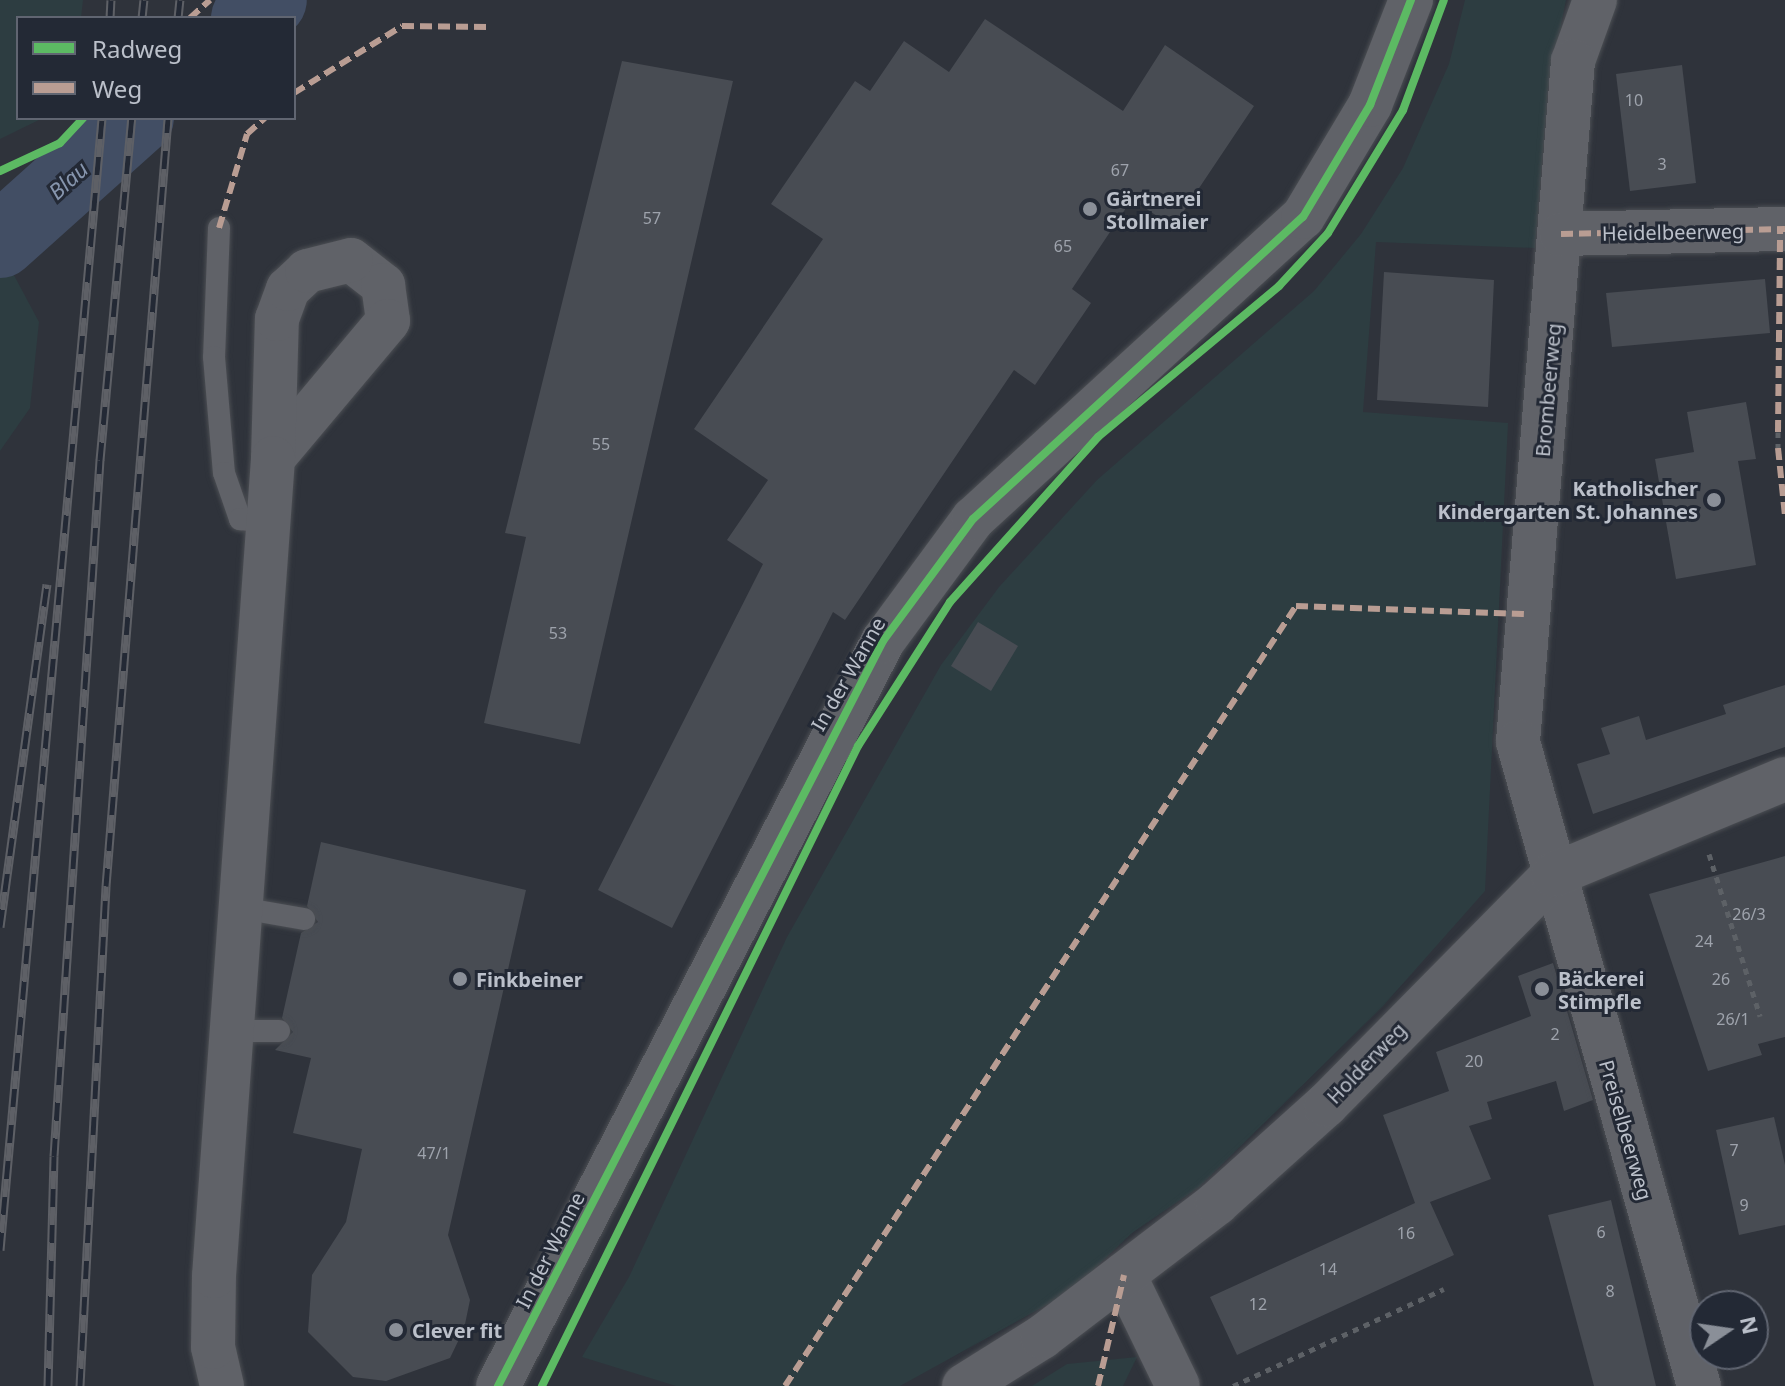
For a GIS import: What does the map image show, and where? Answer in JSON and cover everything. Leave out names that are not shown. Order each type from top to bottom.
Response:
[{"type":"street","name":"In der Wanne","points":[[498,1386],[883,641],[973,519],[1303,217],[1363,118],[1411,0]]},
{"type":"street","name":"Brombeerweg","points":[[1553,875],[1518,742],[1573,61],[1595,0]]},
{"type":"street","name":"Heidelbeerweg","points":[[1561,234],[1785,229]]},
{"type":"street","points":[[222,1386],[213,1347],[214,1276],[273,458]]},
{"type":"street","name":"Holderweg","points":[[964,1386],[1124,1275],[1326,1105],[1553,875],[1698,819],[1785,779]]},
{"type":"street","name":"Preiselbeerweg","points":[[1553,875],[1699,1386]]},
{"type":"street","points":[[1124,1275],[1178,1386]]},
{"type":"lane","points":[[219,228],[214,357],[224,473],[240,519],[269,522]]},
{"type":"lane","points":[[241,908],[304,919]]},
{"type":"lane","points":[[232,1031],[279,1031]]},
{"type":"path","points":[[1778,432],[1778,448]]},
{"type":"path","points":[[1698,819],[1760,1016]]},
{"type":"path","points":[[1233,1386],[1444,1289]]},
{"type":"shaded area","points":[[0,0],[83,0],[81,16],[16,16],[16,120],[39,120],[0,139]]},
{"type":"shaded area","points":[[1465,0],[1566,0],[1548,89],[1535,248],[1376,242],[1363,412],[1508,423],[1485,891],[1383,1006],[1199,1187],[1132,1233],[1070,1292],[900,1386],[676,1386],[582,1357],[629,1277],[787,937],[941,665],[999,587],[1097,480],[1314,291],[1361,234],[1403,168],[1449,64]]},
{"type":"shaded area","points":[[0,249],[39,322],[30,408],[0,451]]},
{"type":"shaded area","points":[[1137,1357],[1123,1386],[1032,1386],[1067,1364]]},
{"type":"building","points":[[985,19],[1123,111],[1165,45],[1254,106],[1173,227],[1132,199],[1072,289],[1091,303],[1035,385],[1014,370],[845,620],[833,612],[672,928],[598,890],[763,564],[727,540],[768,480],[694,429],[823,239],[771,204],[855,81],[870,91],[904,41],[949,72]]},
{"type":"building","points":[[622,61],[733,81],[580,744],[484,723],[526,537],[505,533]]},
{"type":"building","points":[[1682,65],[1696,183],[1630,191],[1616,74]]},
{"type":"building","points":[[1384,272],[1494,280],[1488,407],[1377,400]]},
{"type":"building","points":[[1765,279],[1770,333],[1612,347],[1606,293]]},
{"type":"building","points":[[1746,402],[1756,459],[1738,461],[1756,565],[1676,579],[1655,459],[1694,452],[1687,412]]},
{"type":"building","points":[[978,622],[1018,646],[991,691],[951,666]]},
{"type":"building","points":[[1785,685],[1785,747],[1593,814],[1577,764],[1610,754],[1601,728],[1639,716],[1646,740],[1726,714],[1723,705]]},
{"type":"building","points":[[321,842],[526,890],[448,1235],[470,1300],[464,1329],[450,1358],[386,1381],[353,1377],[308,1332],[312,1275],[346,1222],[362,1149],[293,1133],[311,1058],[275,1050],[293,1032],[282,1018],[301,933],[318,922],[307,906]]},
{"type":"building","points":[[1785,856],[1785,1037],[1758,1044],[1762,1055],[1708,1071],[1649,894]]},
{"type":"building","points":[[1553,963],[1593,1100],[1564,1111],[1556,1081],[1487,1102],[1492,1119],[1469,1126],[1491,1179],[1430,1202],[1454,1255],[1237,1355],[1210,1297],[1415,1203],[1383,1115],[1449,1091],[1436,1052],[1531,1016],[1518,976]]},
{"type":"building","points":[[1774,1117],[1785,1165],[1785,1225],[1739,1235],[1716,1130]]},
{"type":"building","points":[[1611,1200],[1656,1386],[1594,1386],[1548,1215]]},
{"type":"waterway","name":"Blau","points":[[250,16],[270,0]]},
{"type":"waterway","name":"Blau","points":[[0,241],[135,120]]},
{"type":"railway","points":[[110,16],[111,0]]},
{"type":"railway","points":[[142,16],[144,0]]},
{"type":"railway","points":[[178,16],[180,0]]},
{"type":"railway","points":[[0,1250],[102,120]]},
{"type":"railway","points":[[48,1386],[54,1156],[100,460],[132,120]]},
{"type":"railway","points":[[80,1386],[106,886],[168,120]]},
{"type":"railway","points":[[0,927],[47,584]]},
{"type":"marked path","points":[[192,16],[210,0]]},
{"type":"marked path","points":[[296,92],[402,26],[488,27]]},
{"type":"marked path","points":[[219,228],[247,134],[263,120]]},
{"type":"marked path","points":[[1561,234],[1785,229]]},
{"type":"marked path","points":[[1778,432],[1780,230]]},
{"type":"marked path","points":[[1778,448],[1785,516]]},
{"type":"marked path","points":[[785,1386],[1296,606],[1530,614]]},
{"type":"marked path","points":[[1098,1386],[1124,1275]]},
{"type":"cycle path","points":[[498,1386],[883,641],[973,519],[1303,217],[1370,105],[1411,0]]},
{"type":"cycle path","points":[[542,1386],[858,746],[950,602],[1098,437],[1279,286],[1328,233],[1403,110],[1444,0]]},
{"type":"cycle path","points":[[0,171],[60,143],[81,120]]},
{"type":"place","name":"Gärtnerei Stollmaier","points":[[1090,209]]},
{"type":"place","name":"Katholischer Kindergarten St. Johannes","points":[[1714,500]]},
{"type":"place","name":"Finkbeiner","points":[[460,979]]},
{"type":"place","name":"Bäckerei Stimpfle","points":[[1542,989]]},
{"type":"place","name":"Clever fit","points":[[396,1330]]}]
